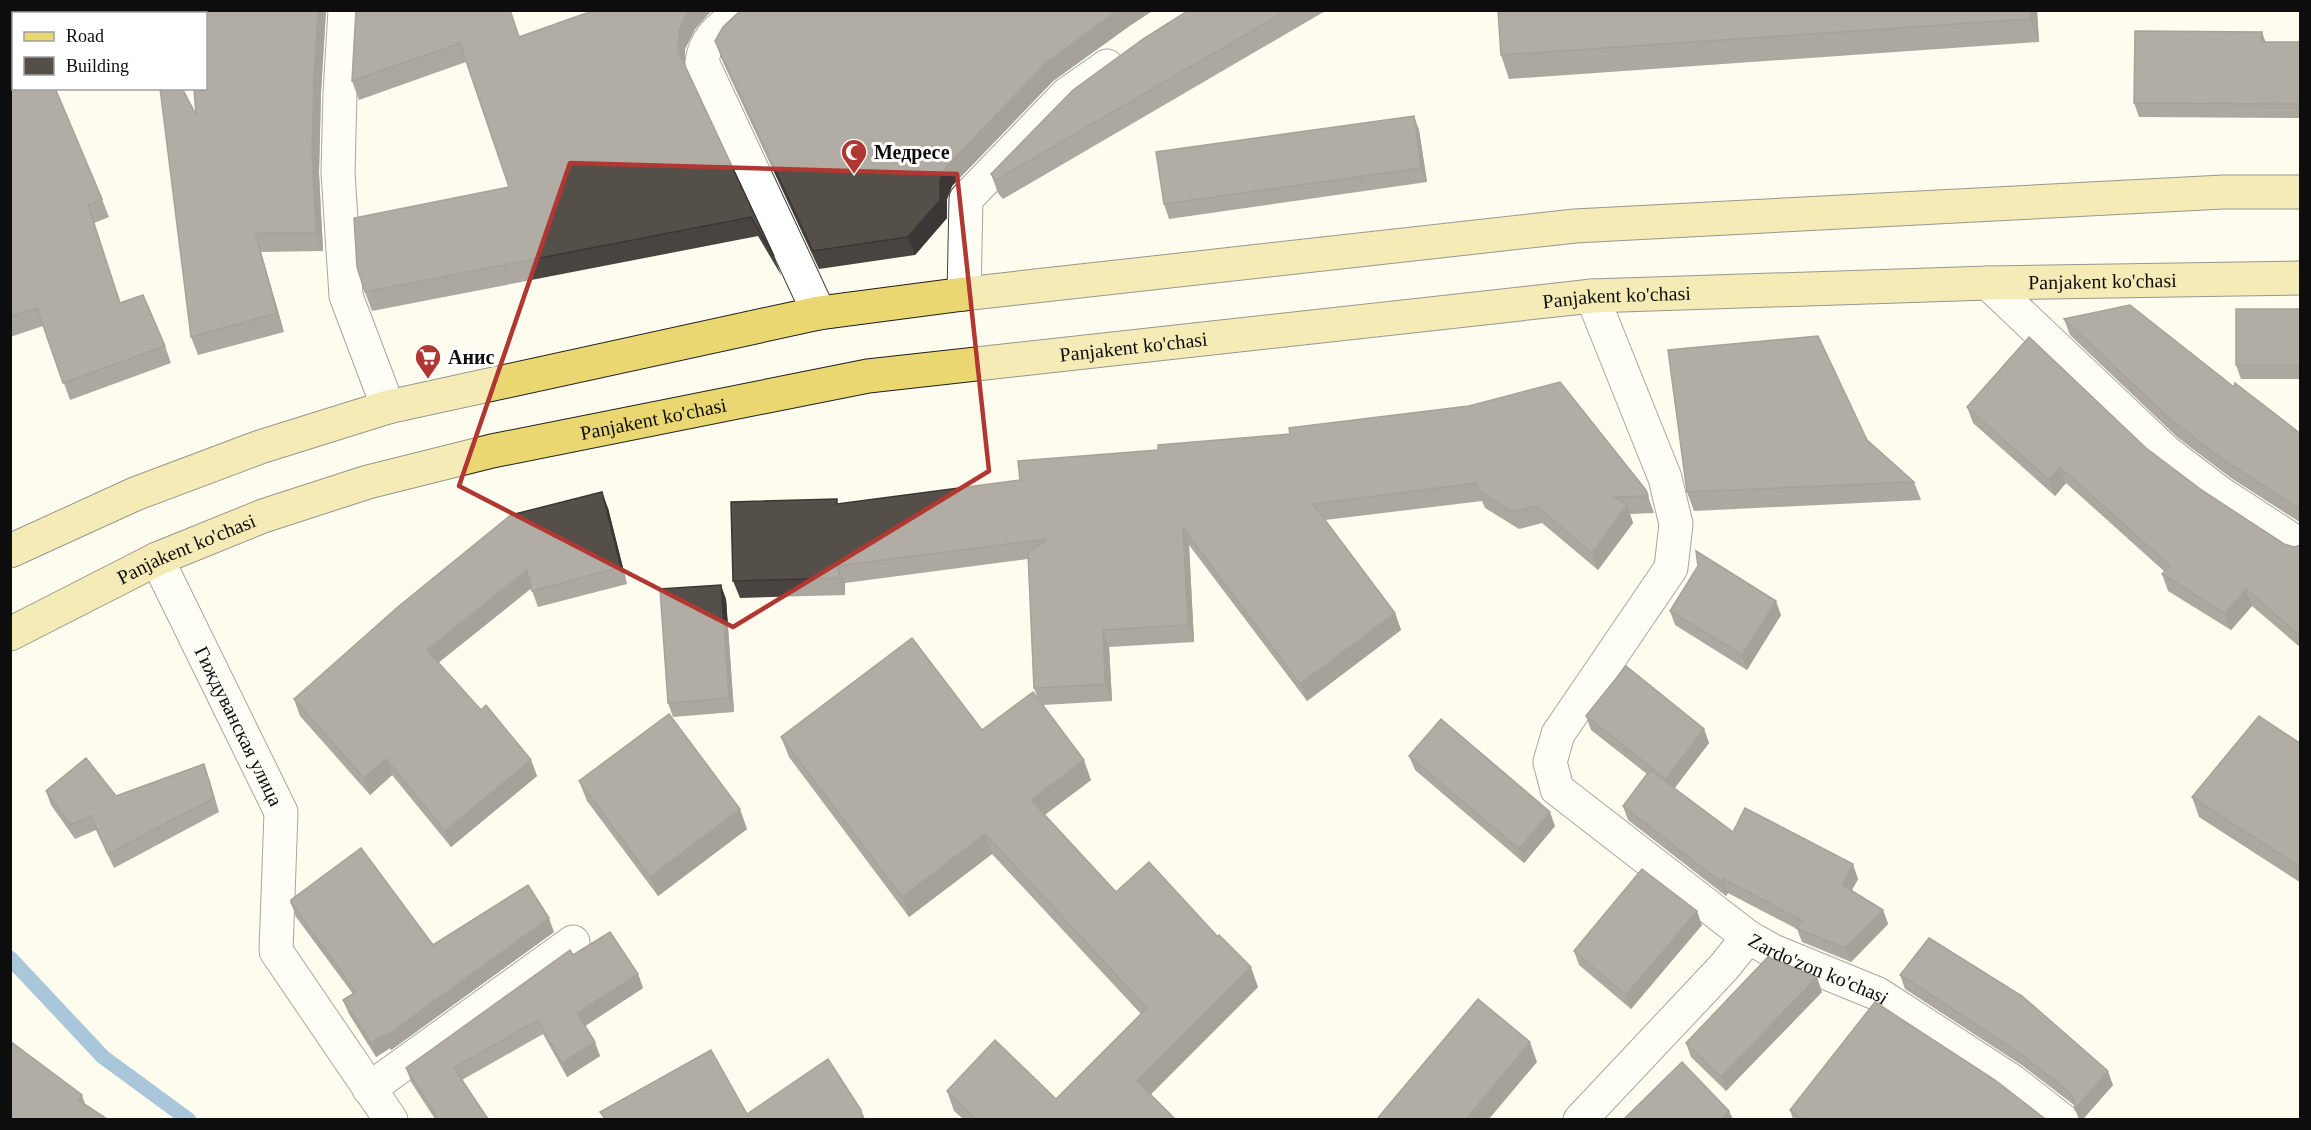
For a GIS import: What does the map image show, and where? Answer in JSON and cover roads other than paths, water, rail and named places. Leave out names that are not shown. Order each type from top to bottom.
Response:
[{"type":"main road","points":[[10,551],[135,494],[208,466],[260,447],[388,407],[819,313],[964,294],[1575,226],[2223,192],[2301,192]]},
{"type":"main road","name":"Panjakent ko'chasi","points":[[10,634],[157,559],[263,516],[368,482],[492,451],[868,376],[1592,296],[1988,283],[2301,278]]},
{"type":"street","points":[[345,10],[338,173],[346,296],[388,407]]},
{"type":"street","points":[[741,10],[715,34],[704,48],[702,62],[819,313]]},
{"type":"street","points":[[964,294],[966,199],[1067,94],[1130,49]]},
{"type":"street","points":[[1988,283],[2165,451],[2220,493],[2301,545]]},
{"type":"street","points":[[1592,296],[1665,478],[1676,524],[1671,568],[1558,734],[1550,762],[1557,789],[1748,937]]},
{"type":"street","name":"Гиждуванская улица","points":[[157,559],[281,812],[276,951],[391,1119]]},
{"type":"street","name":"Zardo'zon ko'chasi","points":[[1580,1119],[1724,967],[1748,937],[1773,951],[1878,994],[2012,1081],[2062,1119]]},
{"type":"street","points":[[369,1089],[573,942]]},
{"type":"waterway","points":[[10,958],[103,1057],[189,1120]]},
{"type":"place","name":"Медресе","points":[[854,175]]},
{"type":"place","name":"Анис","points":[[428,380]]}]
